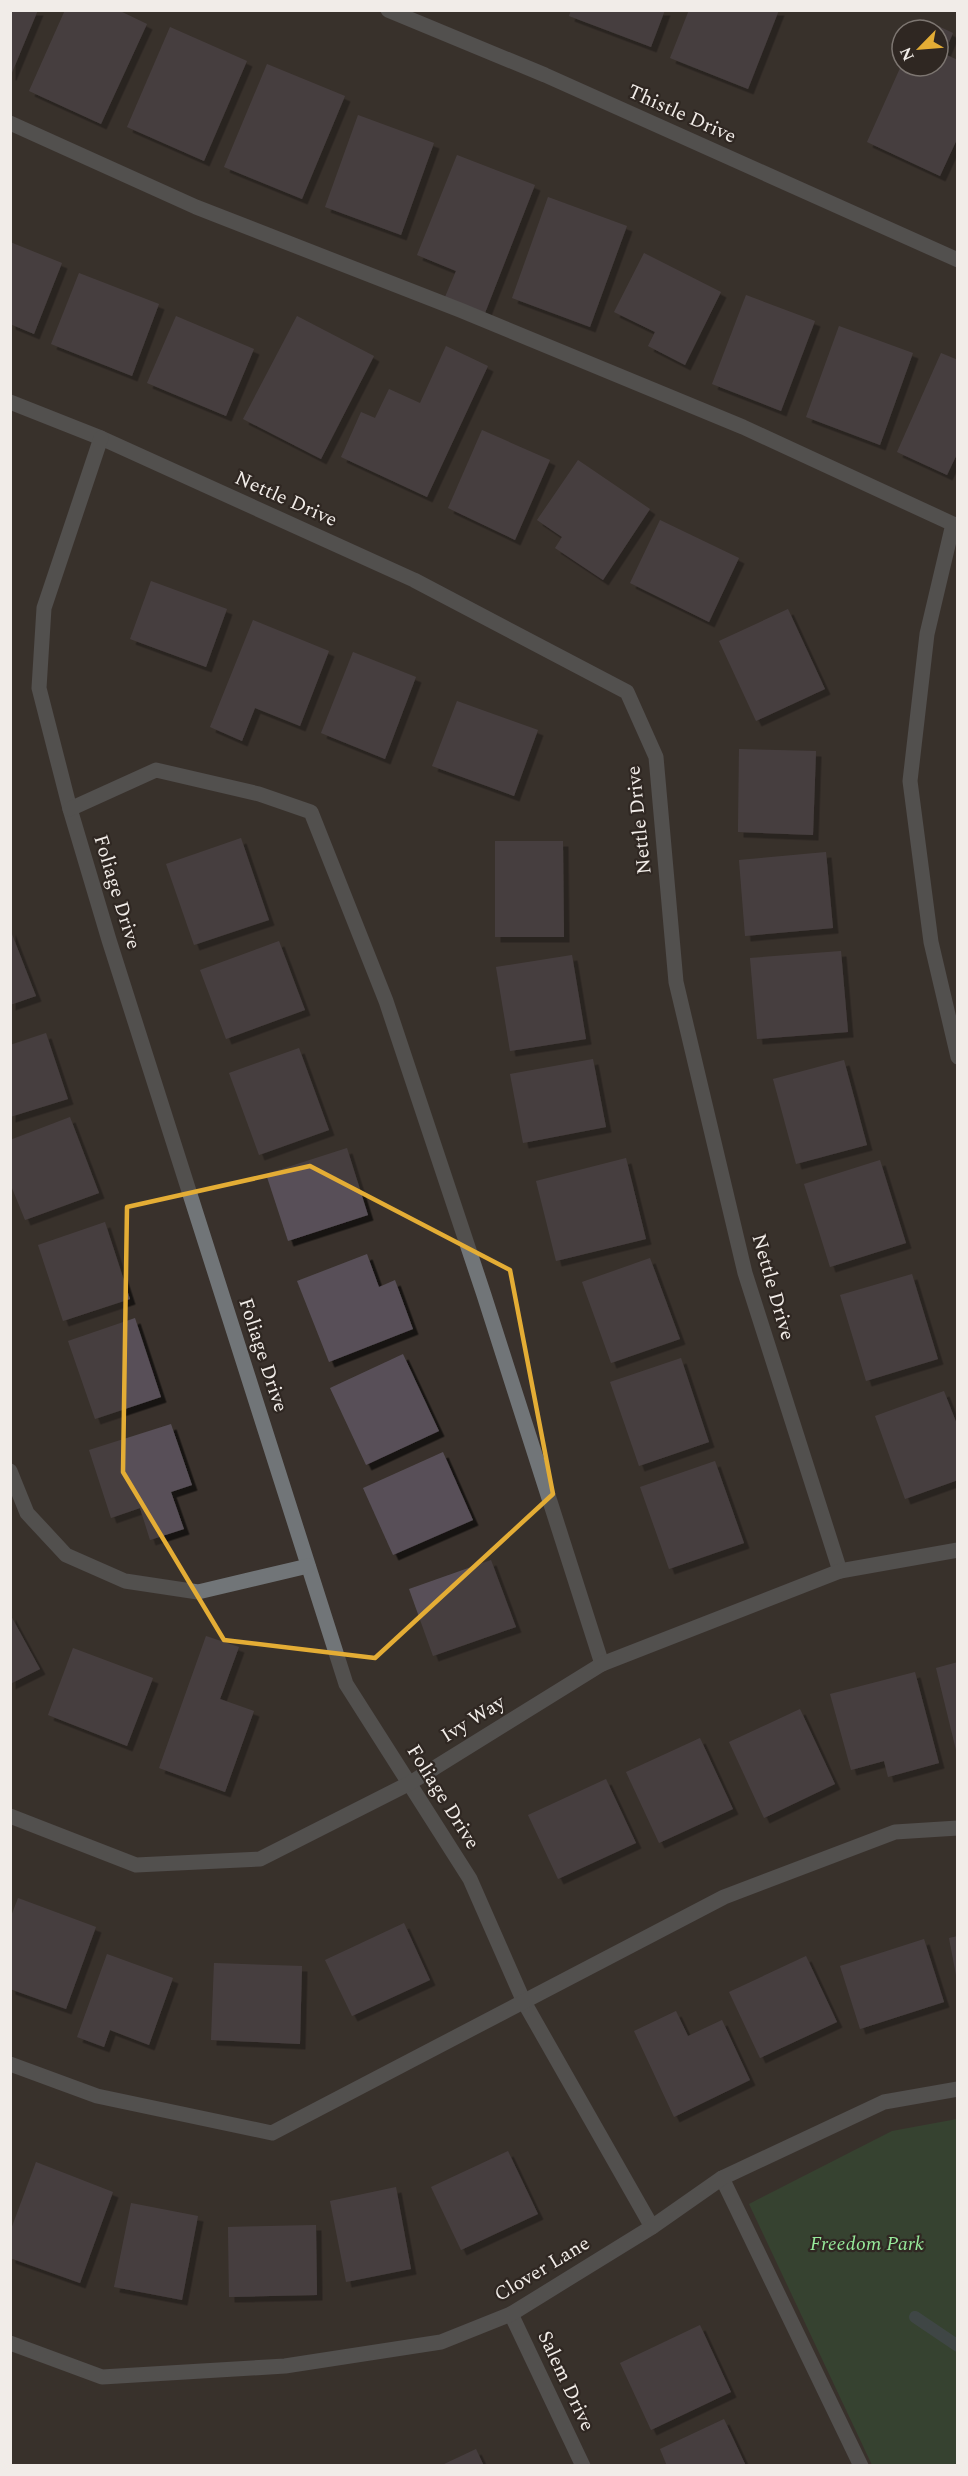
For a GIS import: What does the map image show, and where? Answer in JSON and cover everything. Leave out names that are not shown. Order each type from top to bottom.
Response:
[{"type":"street","name":"Thistle Drive","points":[[388,10],[545,75],[957,260]]},
{"type":"street","points":[[10,123],[196,207],[460,310],[743,427],[952,524],[927,634],[910,782],[931,942],[957,1057]]},
{"type":"street","name":"Nettle Drive","points":[[10,402],[101,438],[414,580],[627,692],[656,757],[676,982],[744,1273],[840,1571]]},
{"type":"street","name":"Foliage Drive","points":[[101,438],[44,608],[39,688],[70,809],[109,940],[346,1684],[470,1879],[524,2002],[652,2227]]},
{"type":"street","points":[[70,809],[156,770],[259,794],[311,812],[386,1002],[484,1295],[602,1664]]},
{"type":"street","points":[[10,1471],[27,1513],[66,1555],[124,1581],[198,1592],[308,1566]]},
{"type":"street","name":"Ivy Way","points":[[10,1816],[136,1865],[260,1859],[410,1783],[602,1664],[840,1571],[957,1550]]},
{"type":"street","points":[[10,2064],[97,2096],[272,2133],[724,1897],[895,1832],[957,1828]]},
{"type":"street","name":"Clover Lane","points":[[10,2343],[102,2377],[285,2366],[441,2342],[511,2314],[652,2227],[722,2178],[884,2102],[957,2089]]},
{"type":"street","points":[[722,2178],[861,2466]]},
{"type":"street","name":"Salem Drive","points":[[511,2314],[583,2466]]},
{"type":"highlighted area","points":[[310,1166],[510,1270],[553,1494],[375,1658],[224,1640],[123,1472],[127,1207]]},
{"type":"green space","name":"Freedom Park","points":[[957,2119],[957,2465],[872,2465],[749,2204],[892,2131]]},
{"type":"building","points":[[10,10],[38,10],[11,75],[10,75]]},
{"type":"building","points":[[65,10],[118,10],[147,24],[101,124],[29,91]]},
{"type":"building","points":[[571,10],[665,10],[651,47],[569,16]]},
{"type":"building","points":[[689,10],[779,10],[748,89],[670,58]]},
{"type":"building","points":[[170,27],[247,61],[204,161],[127,127]]},
{"type":"building","points":[[950,57],[958,60],[958,137],[940,176],[867,142],[896,78],[950,78]]},
{"type":"building","points":[[267,64],[345,96],[302,199],[224,167]]},
{"type":"building","points":[[358,115],[434,143],[401,235],[325,207]]},
{"type":"building","points":[[457,155],[535,185],[485,313],[445,297],[456,271],[417,255]]},
{"type":"building","points":[[548,197],[627,226],[590,327],[512,298]]},
{"type":"building","points":[[10,242],[62,263],[34,334],[10,324]]},
{"type":"building","points":[[644,253],[721,292],[685,365],[648,346],[655,332],[614,312]]},
{"type":"building","points":[[79,273],[159,304],[132,376],[51,344]]},
{"type":"building","points":[[746,295],[815,321],[781,411],[712,384]]},
{"type":"building","points":[[176,316],[254,349],[226,416],[147,383]]},
{"type":"building","points":[[297,316],[374,356],[321,459],[243,419]]},
{"type":"building","points":[[839,326],[913,353],[880,445],[806,417]]},
{"type":"building","points":[[446,346],[488,366],[427,497],[341,457],[361,412],[375,418],[389,389],[420,403]]},
{"type":"building","points":[[941,353],[958,360],[958,452],[947,475],[897,452]]},
{"type":"building","points":[[482,430],[550,460],[515,540],[448,508]]},
{"type":"building","points":[[578,460],[650,509],[603,580],[555,548],[562,537],[537,520]]},
{"type":"building","points":[[660,520],[739,558],[709,622],[630,583]]},
{"type":"building","points":[[151,581],[227,609],[206,667],[130,639]]},
{"type":"building","points":[[788,609],[825,689],[756,721],[719,641]]},
{"type":"building","points":[[253,620],[329,651],[300,726],[255,708],[242,741],[210,727]]},
{"type":"building","points":[[353,652],[416,677],[385,759],[321,733]]},
{"type":"building","points":[[457,701],[538,730],[514,796],[432,766]]},
{"type":"building","points":[[739,749],[816,751],[813,835],[738,832]]},
{"type":"building","points":[[241,838],[269,920],[194,945],[166,864]]},
{"type":"building","points":[[495,841],[563,841],[564,937],[495,937]]},
{"type":"building","points":[[826,852],[833,928],[745,936],[739,860]]},
{"type":"building","points":[[10,929],[36,996],[10,1005]]},
{"type":"building","points":[[279,941],[305,1010],[226,1039],[200,970]]},
{"type":"building","points":[[841,951],[848,1032],[757,1039],[750,958]]},
{"type":"building","points":[[572,955],[586,1039],[510,1051],[496,967]]},
{"type":"building","points":[[46,1033],[68,1099],[10,1117],[10,1045]]},
{"type":"building","points":[[299,1048],[329,1130],[259,1155],[229,1073]]},
{"type":"building","points":[[593,1059],[606,1127],[523,1143],[510,1074]]},
{"type":"building","points":[[844,1060],[867,1145],[796,1164],[773,1079]]},
{"type":"building","points":[[70,1117],[99,1193],[25,1220],[10,1183],[10,1140]]},
{"type":"building","points":[[347,1148],[368,1215],[288,1241],[266,1174]]},
{"type":"building","points":[[626,1158],[646,1239],[556,1261],[536,1181]]},
{"type":"building","points":[[880,1160],[906,1243],[830,1267],[804,1184]]},
{"type":"building","points":[[105,1222],[130,1299],[63,1321],[38,1245]]},
{"type":"building","points":[[367,1254],[379,1287],[395,1280],[413,1329],[329,1362],[297,1281]]},
{"type":"building","points":[[650,1258],[680,1339],[611,1363],[582,1282]]},
{"type":"building","points":[[912,1274],[938,1359],[866,1381],[840,1295]]},
{"type":"building","points":[[135,1318],[161,1397],[95,1419],[68,1341]]},
{"type":"building","points":[[403,1354],[439,1431],[366,1465],[330,1388]]},
{"type":"building","points":[[681,1358],[709,1442],[639,1466],[610,1382]]},
{"type":"building","points":[[944,1391],[958,1427],[958,1480],[905,1499],[875,1416]]},
{"type":"building","points":[[171,1424],[192,1485],[171,1492],[184,1529],[150,1540],[140,1508],[111,1518],[89,1450]]},
{"type":"building","points":[[443,1452],[473,1520],[393,1555],[363,1488]]},
{"type":"building","points":[[715,1461],[744,1543],[669,1569],[640,1487]]},
{"type":"building","points":[[491,1560],[516,1627],[433,1656],[409,1589]]},
{"type":"building","points":[[10,1614],[40,1669],[10,1684]]},
{"type":"building","points":[[206,1636],[239,1647],[220,1699],[254,1711],[225,1792],[159,1768]]},
{"type":"building","points":[[73,1648],[153,1678],[127,1746],[48,1715]]},
{"type":"building","points":[[958,1662],[958,1754],[957,1754],[936,1668]]},
{"type":"building","points":[[915,1672],[939,1763],[888,1777],[884,1761],[851,1770],[830,1694]]},
{"type":"building","points":[[800,1709],[835,1784],[764,1818],[729,1742]]},
{"type":"building","points":[[700,1738],[733,1809],[659,1843],[626,1772]]},
{"type":"building","points":[[606,1779],[636,1843],[558,1879],[528,1815]]},
{"type":"building","points":[[18,1898],[96,1927],[66,2009],[10,1989],[10,1919]]},
{"type":"building","points":[[404,1923],[430,1980],[352,2016],[325,1960]]},
{"type":"building","points":[[958,1936],[958,1975],[956,1975],[949,1938]]},
{"type":"building","points":[[924,1939],[944,2002],[860,2029],[840,1966]]},
{"type":"building","points":[[107,1954],[173,1978],[149,2045],[110,2030],[104,2047],[77,2037]]},
{"type":"building","points":[[806,1956],[837,2022],[760,2058],[729,1992]]},
{"type":"building","points":[[214,1963],[302,1966],[300,2044],[211,2040]]},
{"type":"building","points":[[676,2011],[688,2036],[722,2020],[750,2080],[674,2117],[634,2031]]},
{"type":"building","points":[[508,2151],[538,2214],[461,2250],[431,2187]]},
{"type":"building","points":[[36,2162],[113,2192],[80,2283],[10,2258],[10,2232]]},
{"type":"building","points":[[396,2187],[411,2269],[346,2282],[330,2201]]},
{"type":"building","points":[[131,2203],[198,2216],[182,2300],[114,2287]]},
{"type":"building","points":[[316,2225],[317,2295],[229,2297],[228,2227]]},
{"type":"building","points":[[700,2325],[731,2392],[651,2430],[620,2363]]},
{"type":"building","points":[[724,2419],[746,2466],[667,2466],[660,2449]]},
{"type":"building","points":[[476,2449],[484,2466],[440,2466]]},
{"type":"waterway","points":[[915,2317],[958,2346]]}]
